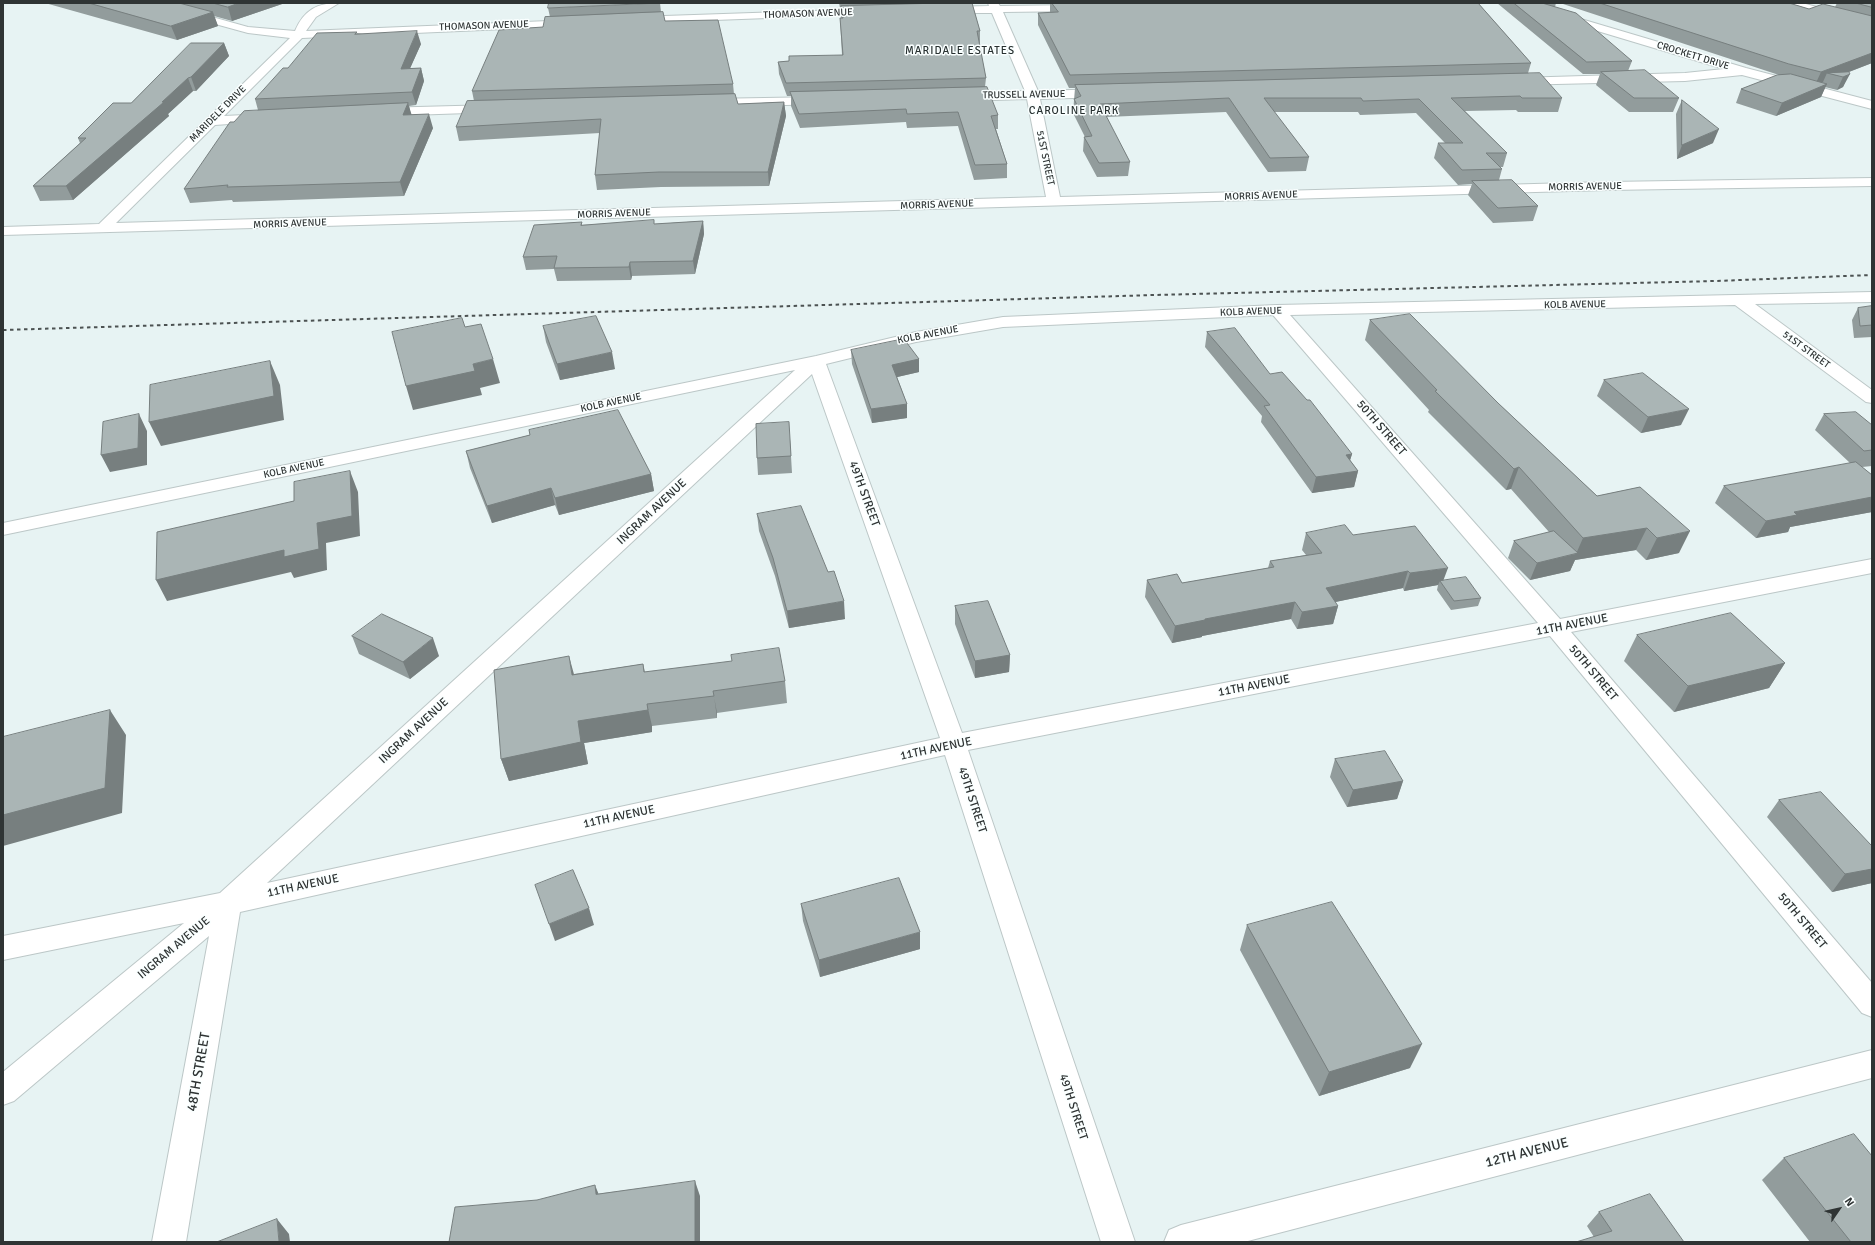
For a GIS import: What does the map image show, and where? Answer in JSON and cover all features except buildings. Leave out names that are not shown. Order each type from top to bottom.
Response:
[{"type":"street","points":[[150,3],[248,30],[299,35]]},
{"type":"street","name":"MARIDELE DRIVE","points":[[102,229],[299,35],[304,21],[320,8],[334,3]]},
{"type":"street","name":"CROCKETT DRIVE","points":[[1515,3],[1742,70],[1872,105]]},
{"type":"street","points":[[1789,3],[1872,25]]},
{"type":"street","points":[[931,10],[993,6],[1089,8]]},
{"type":"street","name":"51ST STREET","points":[[993,6],[1033,95],[1054,201]]},
{"type":"street","name":"THOMASON AVENUE","points":[[624,21],[883,12]]},
{"type":"street","name":"THOMASON AVENUE","points":[[299,35],[584,22]]},
{"type":"street","points":[[1502,82],[1685,77],[1742,70]]},
{"type":"street","name":"TRUSSELL AVENUE","points":[[953,97],[1120,93]]},
{"type":"street","points":[[698,104],[833,100]]},
{"type":"street","points":[[364,113],[506,108]]},
{"type":"street","points":[[211,121],[280,117]]},
{"type":"street","name":"MORRIS AVENUE","points":[[3,231],[1607,186],[1872,182]]},
{"type":"street","name":"KOLB AVENUE","points":[[3,529],[816,361],[916,337],[1003,322],[1277,310],[1872,297]]},
{"type":"street","name":"51ST STREET","points":[[1740,301],[1872,398]]},
{"type":"street","name":"50TH STREET","points":[[1277,310],[1555,628],[1872,1004]]},
{"type":"street","name":"49TH STREET","points":[[816,361],[954,744],[1118,1242]]},
{"type":"street","name":"INGRAM AVENUE","points":[[3,1092],[228,903],[816,361]]},
{"type":"street","name":"11TH AVENUE","points":[[3,948],[228,903],[954,744],[1872,566]]},
{"type":"street","name":"48TH STREET","points":[[170,1242],[228,903]]},
{"type":"street","name":"12TH AVENUE","points":[[1181,1242],[1872,1064]]},
{"type":"railway","points":[[3,330],[1154,295],[1715,281],[1872,275]]},
{"type":"district","name":"MARIDALE ESTATES","points":[[960,51]]},
{"type":"district","name":"CAROLINE PARK","points":[[1074,111]]}]
